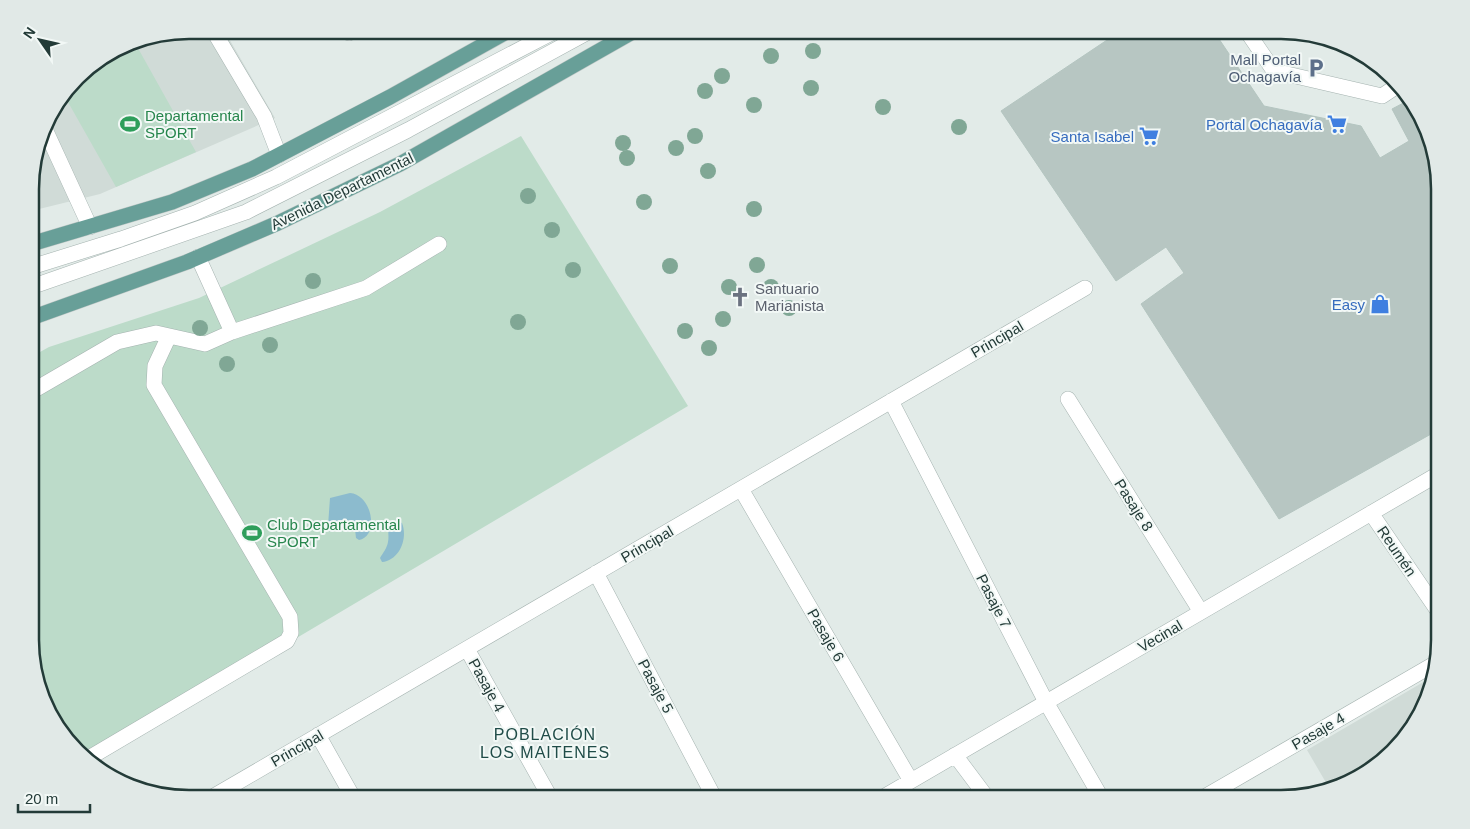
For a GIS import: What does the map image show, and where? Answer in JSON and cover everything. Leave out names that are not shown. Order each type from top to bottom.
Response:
[{"type":"main road","points":[[39,242],[172,202],[252,169],[390,97],[494,39]]},
{"type":"main road","name":"Avenida Departamental","points":[[39,315],[198,257],[278,224],[400,164],[620,39]]},
{"type":"street","points":[[217,39],[264,116],[279,155]]},
{"type":"street","points":[[39,265],[195,213],[276,177],[540,39]]},
{"type":"street","points":[[39,284],[246,212],[408,130],[575,39]]},
{"type":"street","points":[[1252,39],[1274,71],[1382,96],[1393,89]]},
{"type":"street","points":[[48,137],[90,227]]},
{"type":"street","points":[[39,387],[117,342],[156,333],[205,344],[232,332],[366,288],[439,244]]},
{"type":"street","points":[[198,257],[232,332]]},
{"type":"street","name":"Principal","points":[[224,790],[1085,288]]},
{"type":"street","points":[[93,755],[287,641],[291,633],[290,617],[154,385],[155,366],[169,336]]},
{"type":"street","name":"Pasaje 8","points":[[1068,398],[1201,612]]},
{"type":"street","name":"Pasaje 7","points":[[891,401],[1046,702],[1097,790]]},
{"type":"street","name":"Vecinal","points":[[896,790],[1431,478]]},
{"type":"street","name":"Pasaje 6","points":[[741,489],[911,781]]},
{"type":"street","name":"Reumén","points":[[1371,513],[1431,601]]},
{"type":"street","name":"Pasaje 5","points":[[596,573],[710,790]]},
{"type":"street","name":"Pasaje 4","points":[[467,649],[546,790]]},
{"type":"street","name":"Pasaje 4","points":[[1216,790],[1428,666]]},
{"type":"street","points":[[318,735],[349,790]]},
{"type":"street","points":[[955,755],[981,790]]},
{"type":"shaded area","points":[[229,39],[275,118],[100,194],[39,209],[40,169],[44,150],[59,114],[76,90],[90,76],[114,59],[150,44],[169,40]]},
{"type":"shaded area","points":[[1425,681],[1411,715],[1400,731],[1380,753],[1347,775],[1326,783],[1307,750]]},
{"type":"green space","name":"Departamental SPORT","points":[[138,48],[196,152],[116,187],[68,101],[90,76],[114,59]]},
{"type":"green space","name":"Club Departamental SPORT","points":[[521,136],[688,406],[96,757],[76,739],[59,715],[50,697],[40,660],[39,353],[49,347],[199,298],[380,212]]},
{"type":"water","points":[[350,493],[358,495],[364,501],[371,516],[369,532],[359,540],[356,538],[355,529],[352,526],[347,525],[331,530],[328,526],[330,498]]},
{"type":"water","points":[[397,521],[402,523],[404,529],[401,547],[394,557],[382,562],[380,558],[387,544],[389,526]]},
{"type":"building","points":[[1109,39],[1219,39],[1264,106],[1361,126],[1380,158],[1409,141],[1392,109],[1404,103],[1416,123],[1423,141],[1431,179],[1431,434],[1279,519],[1141,304],[1184,273],[1166,247],[1116,281],[1001,111]]},
{"type":"place","name":"Mall Portal Ochagavía","points":[[1316,68]]},
{"type":"place","name":"Departamental SPORT","points":[[130,124]]},
{"type":"place","name":"Portal Ochagavía","points":[[1337,124]]},
{"type":"place","name":"Santa Isabel","points":[[1149,136]]},
{"type":"place","name":"Santuario Marianista","points":[[740,297]]},
{"type":"place","name":"Easy","points":[[1380,304]]},
{"type":"place","name":"Club Departamental SPORT","points":[[252,533]]},
{"type":"district","name":"POBLACIÓN LOS MAITENES","points":[[545,743]]}]
